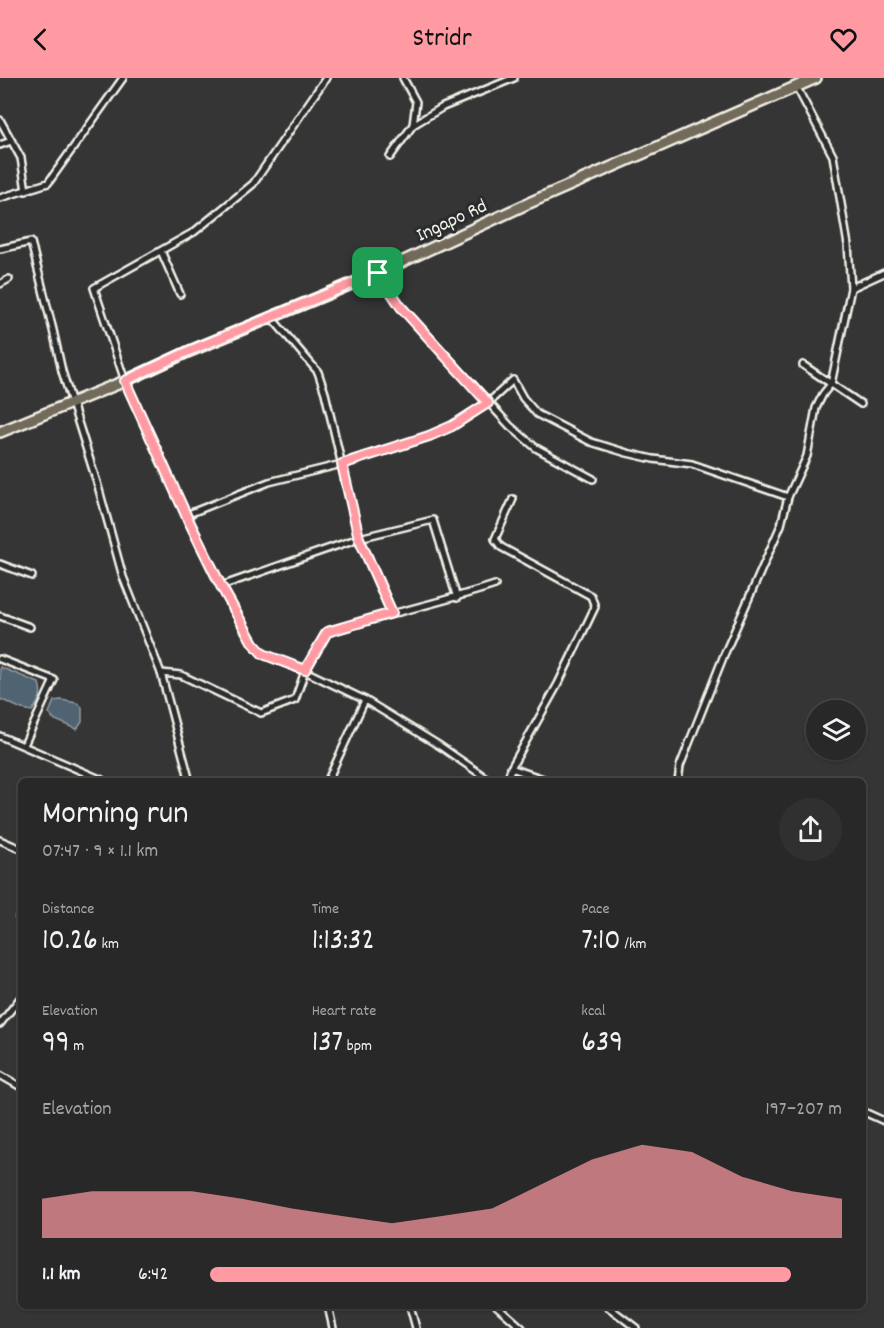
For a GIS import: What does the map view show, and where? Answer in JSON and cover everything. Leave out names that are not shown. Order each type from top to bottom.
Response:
[{"type":"main road","name":"Ingapo Rd","points":[[0,432],[125,381],[271,316],[378,273],[529,203],[816,78]]},
{"type":"street","points":[[0,198],[48,183],[123,78]]},
{"type":"street","points":[[326,78],[253,184],[194,232],[94,288],[125,381],[186,515],[221,586],[253,643],[263,654],[305,670],[365,700],[440,746],[486,778]]},
{"type":"street","points":[[404,78],[416,102],[413,125]]},
{"type":"street","points":[[390,157],[413,125],[443,107],[514,78]]},
{"type":"street","points":[[678,778],[680,766],[724,654],[781,525],[788,497],[807,456],[816,408],[831,384],[851,288],[846,233],[833,156],[796,86]]},
{"type":"street","points":[[0,120],[21,158],[27,191]]},
{"type":"street","points":[[0,145],[11,141]]},
{"type":"street","points":[[0,249],[30,242],[54,330],[62,371],[99,486],[123,577],[161,673],[189,778]]},
{"type":"street","points":[[161,251],[180,294]]},
{"type":"street","points":[[378,273],[401,307],[510,426],[536,448],[593,479]]},
{"type":"street","points":[[851,288],[884,273]]},
{"type":"street","points":[[0,284],[9,279]]},
{"type":"street","points":[[271,316],[318,372],[359,538],[392,613]]},
{"type":"street","points":[[803,365],[861,404]]},
{"type":"street","points":[[186,515],[269,482],[342,464],[429,436],[452,426],[488,403],[513,380],[523,398],[537,414],[591,442],[644,457],[692,464],[788,497]]},
{"type":"street","points":[[508,778],[511,768],[558,684],[595,607],[591,596],[501,547],[495,539],[513,499]]},
{"type":"street","points":[[221,586],[359,538],[433,520],[457,598]]},
{"type":"street","points":[[0,564],[32,576]]},
{"type":"street","points":[[161,673],[181,675],[261,713],[294,700],[305,670],[327,632],[392,613],[457,598],[495,585]]},
{"type":"street","points":[[0,616],[30,627]]},
{"type":"street","points":[[0,660],[54,680],[24,745]]},
{"type":"street","points":[[329,778],[365,700]]},
{"type":"street","points":[[0,736],[98,778]]},
{"type":"street","points":[[511,768],[540,778]]},
{"type":"street","points":[[0,840],[18,848]]},
{"type":"street","points":[[0,1024],[18,1001]]},
{"type":"street","points":[[0,1075],[18,1085]]},
{"type":"street","points":[[866,1114],[884,1121]]},
{"type":"street","points":[[329,1309],[333,1328]]},
{"type":"street","points":[[411,1309],[416,1328]]},
{"type":"street","points":[[501,1309],[522,1328]]},
{"type":"street","points":[[611,1309],[636,1328]]},
{"type":"water","points":[[0,667],[39,683],[40,698],[32,711],[0,699]]},
{"type":"water","points":[[54,701],[77,703],[82,707],[82,722],[77,729],[53,719],[49,713]]},
{"type":"route","points":[[378,273],[401,307],[488,403],[452,426],[429,436],[342,464],[359,538],[392,613],[327,632],[305,670],[263,654],[253,643],[221,586],[186,515],[125,381],[189,351],[378,273]]}]
